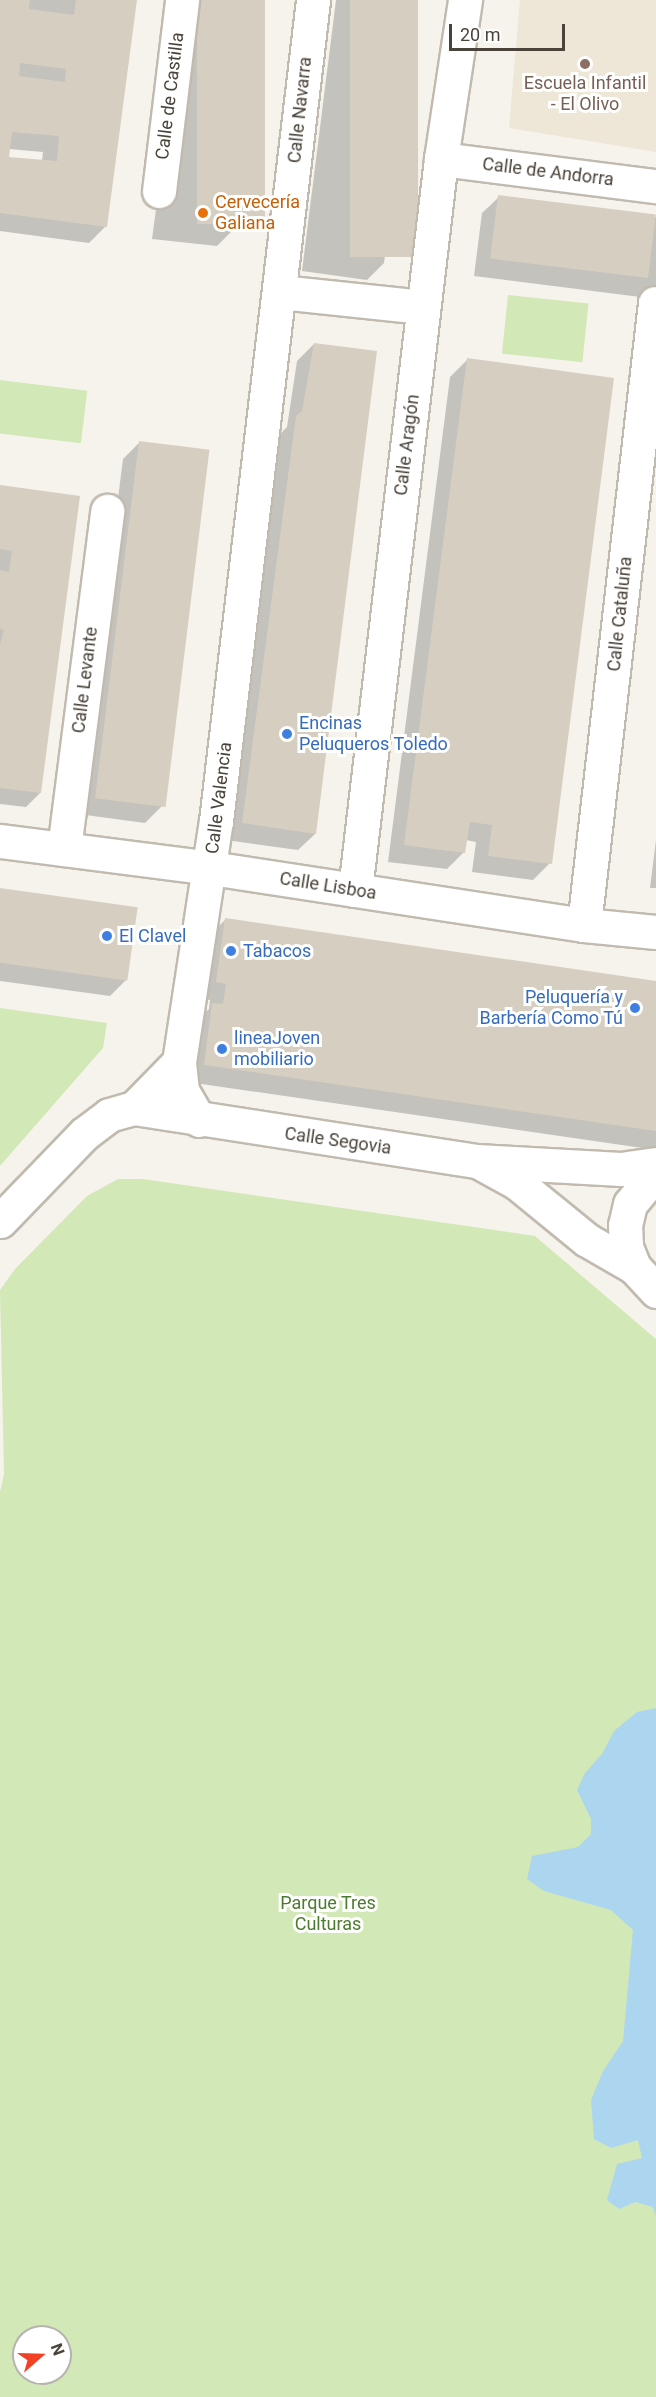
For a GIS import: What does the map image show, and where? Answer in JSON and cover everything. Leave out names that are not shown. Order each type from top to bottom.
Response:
[{"type":"street","name":"Calle de Castilla","points":[[159,191],[182,0]]},
{"type":"street","name":"Calle Navarra","points":[[280,292],[313,0]]},
{"type":"street","name":"Calle Aragón","points":[[356,890],[441,159],[465,0]]},
{"type":"street","name":"Calle de Andorra","points":[[441,159],[656,186]]},
{"type":"street","points":[[280,292],[423,307]]},
{"type":"street","name":"Calle Valencia","points":[[179,1062],[210,868],[280,292]]},
{"type":"street","name":"Calle Cataluña","points":[[584,925],[655,303]]},
{"type":"street","name":"Calle Levante","points":[[64,849],[107,511]]},
{"type":"street","name":"Calle Lisboa","points":[[0,841],[210,868],[584,925],[656,932]]},
{"type":"street","points":[[0,1221],[84,1134],[109,1115],[134,1108],[179,1062]]},
{"type":"street","points":[[179,1062],[182,1091],[199,1119]]},
{"type":"street","name":"Calle Segovia","points":[[134,1108],[477,1161],[621,1169],[656,1164]]},
{"type":"street","name":"Calle Segovia","points":[[477,1161],[516,1183],[587,1240],[634,1267]]},
{"type":"street","points":[[656,1173],[630,1204],[625,1225],[626,1247],[634,1267],[656,1291]]},
{"type":"shaded area","name":"Escuela Infantil - El Olivo","points":[[520,0],[656,0],[656,152],[509,128]]},
{"type":"green space","points":[[508,295],[589,303],[582,362],[502,354]]},
{"type":"green space","points":[[0,380],[87,391],[81,443],[0,433]]},
{"type":"green space","points":[[0,1008],[107,1023],[103,1048],[0,1166]]},
{"type":"green space","name":"Parque Tres Culturas","points":[[118,1179],[143,1179],[535,1236],[656,1339],[656,2397],[0,2397],[0,1492],[4,1474],[0,1290],[15,1269],[87,1196]]},
{"type":"water","points":[[656,1708],[656,2216],[653,2207],[635,2202],[619,2209],[607,2200],[617,2164],[642,2158],[638,2140],[611,2148],[594,2139],[591,2100],[603,2071],[623,2041],[633,1930],[611,1910],[544,1891],[527,1879],[532,1856],[578,1847],[591,1834],[591,1819],[577,1790],[585,1773],[602,1754],[614,1731],[637,1712]]},
{"type":"building","points":[[0,0],[30,0],[29,9],[74,15],[76,0],[137,0],[107,227],[0,213]],"holes":[[[20,63],[66,69],[65,82],[19,76]],[[12,132],[59,136],[57,161],[9,157]]]},
{"type":"building","points":[[197,0],[265,0],[265,224],[197,224]]},
{"type":"building","points":[[350,0],[418,0],[418,257],[350,257]]},
{"type":"building","points":[[498,195],[656,214],[648,278],[490,259]]},
{"type":"building","points":[[314,343],[377,351],[316,834],[242,823],[296,416],[302,411]]},
{"type":"building","points":[[467,358],[614,378],[552,864],[488,856],[492,825],[470,822],[465,853],[404,845]]},
{"type":"building","points":[[139,441],[209,450],[166,807],[95,798]]},
{"type":"building","points":[[0,485],[80,496],[41,793],[0,788],[0,645],[4,630],[0,629],[0,570],[9,572],[12,551],[0,549]]},
{"type":"building","points":[[0,888],[138,907],[127,981],[0,963]]},
{"type":"building","points":[[225,918],[656,981],[656,1131],[204,1065],[212,1003],[223,1004],[226,984],[216,982]]},
{"type":"place","name":"Escuela Infantil - El Olivo","points":[[585,64]]},
{"type":"place","name":"Cervecería Galiana","points":[[203,213]]},
{"type":"place","name":"Encinas Peluqueros Toledo","points":[[287,734]]},
{"type":"place","name":"El Clavel","points":[[107,936]]},
{"type":"place","name":"Tabacos","points":[[231,951]]},
{"type":"place","name":"Peluquería y Barbería Como Tú","points":[[635,1008]]},
{"type":"place","name":"lineaJoven mobiliario","points":[[222,1049]]}]
